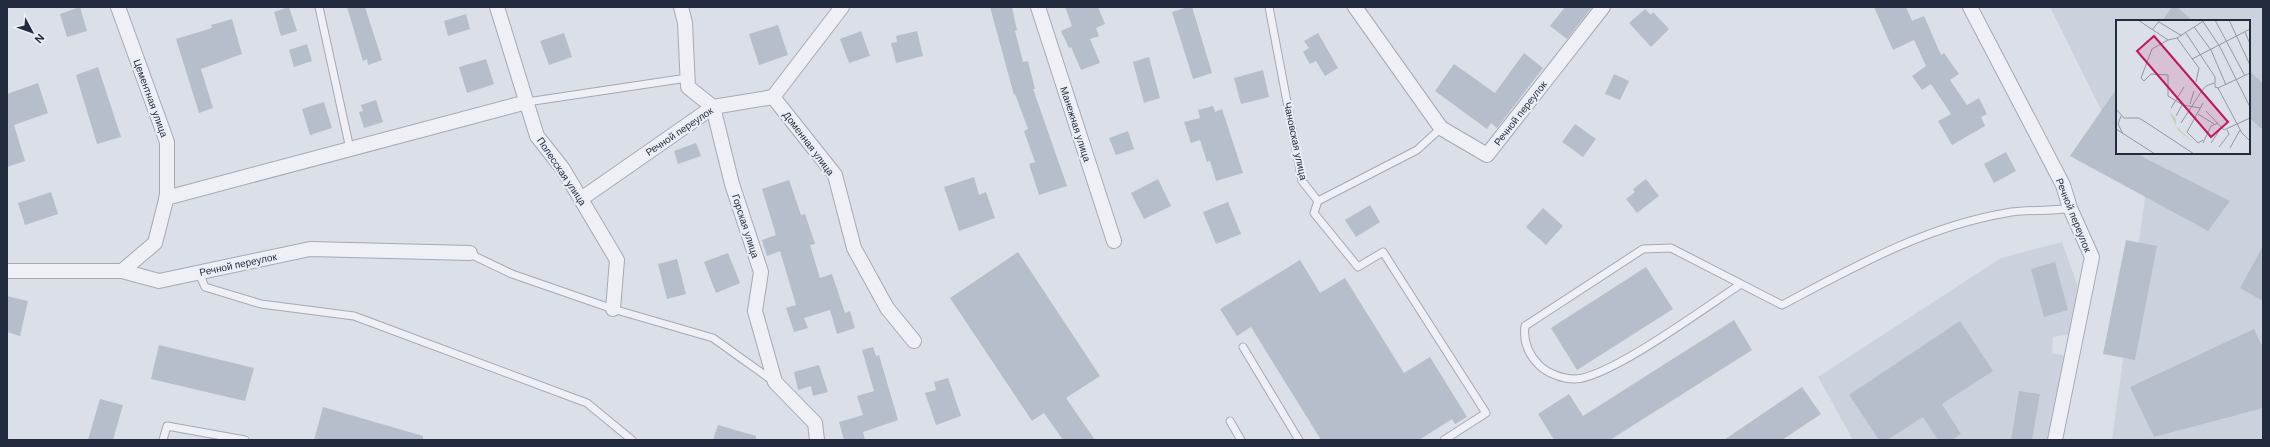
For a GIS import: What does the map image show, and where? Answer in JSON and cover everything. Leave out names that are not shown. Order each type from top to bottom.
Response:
[{"type":"street","name":"Цементная улица","points":[[118,7],[167,142],[166,198],[155,243],[122,272]]},
{"type":"street","name":"Полесская улица","points":[[497,7],[537,136],[563,169],[617,260],[613,309]]},
{"type":"street","points":[[681,7],[686,23],[688,87],[713,107]]},
{"type":"street","points":[[773,97],[842,7]]},
{"type":"street","name":"Манежная улица","points":[[1038,7],[1114,241]]},
{"type":"street","name":"Речной переулок","points":[[1355,7],[1441,128],[1487,155],[1604,7]]},
{"type":"street","name":"Речной переулок","points":[[1970,7],[2063,185],[2070,208],[2092,257],[2055,440]]},
{"type":"street","name":"Речной переулок","points":[[581,199],[713,107],[773,97]]},
{"type":"street","name":"Доменная улица","points":[[773,97],[835,175],[854,248],[887,308],[914,341]]},
{"type":"street","points":[[166,198],[527,102]]},
{"type":"street","name":"Горская улица","points":[[713,107],[732,184],[761,272],[755,311],[775,382],[815,423],[817,440]]},
{"type":"street","name":"Речной переулок","points":[[8,266],[122,272],[159,281],[310,249],[469,253]]},
{"type":"lane","points":[[319,7],[350,149]]},
{"type":"lane","name":"Чановская улица","points":[[1268,7],[1302,181],[1318,201]]},
{"type":"lane","points":[[527,102],[687,78]]},
{"type":"lane","points":[[1441,128],[1417,150],[1318,201],[1314,213],[1358,267],[1383,252],[1486,413],[1444,440]]},
{"type":"lane","points":[[1741,284],[1632,354],[1597,374],[1574,379],[1544,370],[1533,358],[1523,338],[1525,326],[1643,249],[1671,248],[1782,305],[1879,254],[1913,239],[2006,213],[2070,208]]},
{"type":"lane","points":[[469,253],[512,274],[613,309],[712,338],[775,382]]},
{"type":"lane","points":[[199,273],[205,287],[261,304],[354,316],[587,403],[632,440]]},
{"type":"lane","points":[[1243,347],[1299,440]]},
{"type":"lane","points":[[1230,421],[1241,440]]},
{"type":"lane","points":[[163,440],[167,426],[245,440]]},
{"type":"shaded area","points":[[2050,7],[2263,7],[2263,440],[2112,440],[2145,197],[2124,154],[2250,154],[2250,20],[2116,20],[2116,140]]},
{"type":"shaded area","points":[[2062,242],[2077,284],[2075,333],[2053,337],[2052,353],[2066,356],[2050,440],[1853,440],[1818,377],[2001,258]]},
{"type":"building","points":[[80,7],[87,31],[67,37],[60,14]]},
{"type":"building","points":[[289,7],[297,31],[281,36],[274,12]]},
{"type":"building","points":[[347,7],[365,7],[382,60],[368,65],[367,59],[363,61]]},
{"type":"building","points":[[990,7],[1012,7],[1017,30],[1015,31],[1023,62],[1028,61],[1035,89],[1033,89],[1067,186],[1039,195],[1029,164],[1035,162],[1024,131],[1028,129],[1015,94],[1014,95]]},
{"type":"building","points":[[1065,7],[1098,7],[1105,24],[1096,28],[1099,36],[1090,39],[1100,63],[1081,70],[1071,47],[1069,48],[1061,31],[1072,26]]},
{"type":"building","points":[[1192,7],[1212,73],[1193,79],[1172,12]]},
{"type":"building","points":[[1565,7],[1592,7],[1567,39],[1550,26]]},
{"type":"building","points":[[1874,7],[1906,7],[1912,21],[1924,16],[1941,55],[1944,53],[1959,74],[1950,80],[1967,105],[1979,98],[1987,114],[1981,117],[1985,126],[1952,145],[1938,121],[1951,114],[1931,84],[1922,90],[1912,76],[1926,66],[1914,40],[1893,50]]},
{"type":"building","points":[[2172,7],[2177,7],[2192,20],[2163,20]]},
{"type":"building","points":[[1645,9],[1651,15],[1653,12],[1669,29],[1651,47],[1629,23]]},
{"type":"building","points":[[466,14],[470,29],[448,36],[444,21]]},
{"type":"building","points":[[232,19],[242,54],[201,69],[213,108],[199,113],[176,39],[212,28],[211,25]]},
{"type":"building","points":[[778,25],[788,55],[759,65],[749,34]]},
{"type":"building","points":[[861,31],[870,56],[849,63],[840,39]]},
{"type":"building","points":[[917,31],[923,56],[896,63],[891,43],[897,42],[896,36]]},
{"type":"building","points":[[564,33],[572,57],[549,65],[540,41]]},
{"type":"building","points":[[1318,33],[1338,68],[1325,76],[1316,61],[1310,64],[1303,52],[1309,48],[1304,41]]},
{"type":"building","points":[[307,44],[312,61],[294,67],[289,50]]},
{"type":"building","points":[[1524,53],[1543,68],[1497,128],[1491,123],[1487,129],[1435,91],[1454,64],[1495,93]]},
{"type":"building","points":[[1149,57],[1160,98],[1144,103],[1133,62]]},
{"type":"building","points":[[486,59],[494,84],[467,93],[459,67]]},
{"type":"building","points":[[98,67],[121,137],[97,144],[76,75]]},
{"type":"building","points":[[1263,70],[1269,97],[1241,104],[1234,78]]},
{"type":"building","points":[[2250,72],[2263,83],[2263,130],[2250,119]]},
{"type":"building","points":[[1614,74],[1629,81],[1620,100],[1605,94]]},
{"type":"building","points":[[38,83],[48,113],[14,125],[25,161],[7,167],[7,94]]},
{"type":"building","points":[[2116,89],[2116,154],[2137,154],[2230,201],[2208,231],[2070,156]]},
{"type":"building","points":[[376,100],[383,122],[364,128],[359,112],[363,111],[361,105]]},
{"type":"building","points":[[324,102],[332,128],[310,135],[302,109]]},
{"type":"building","points":[[1213,106],[1215,112],[1222,109],[1243,173],[1216,181],[1210,161],[1207,162],[1200,140],[1191,143],[1184,122],[1200,118],[1198,110]]},
{"type":"building","points":[[1575,124],[1596,139],[1583,157],[1562,142]]},
{"type":"building","points":[[1128,131],[1134,149],[1116,155],[1109,138]]},
{"type":"building","points":[[696,143],[701,156],[678,164],[674,151]]},
{"type":"building","points":[[2006,152],[2016,171],[1994,183],[1984,164]]},
{"type":"building","points":[[974,177],[979,195],[986,192],[995,218],[959,231],[944,187]]},
{"type":"building","points":[[1158,179],[1171,206],[1144,219],[1131,193]]},
{"type":"building","points":[[1646,179],[1659,196],[1637,213],[1626,199],[1635,192],[1633,189]]},
{"type":"building","points":[[789,180],[801,215],[805,214],[815,244],[810,245],[820,278],[832,274],[845,313],[850,311],[855,328],[837,334],[830,310],[804,318],[808,328],[794,332],[786,308],[796,305],[780,251],[767,256],[762,240],[776,235],[762,189]]},
{"type":"building","points":[[51,192],[58,214],[25,225],[18,203]]},
{"type":"building","points":[[1228,202],[1241,234],[1216,244],[1203,212]]},
{"type":"building","points":[[1370,205],[1380,222],[1356,237],[1345,220]]},
{"type":"building","points":[[1543,208],[1563,226],[1546,245],[1526,227]]},
{"type":"building","points":[[2126,240],[2157,246],[2135,360],[2103,354]]},
{"type":"building","points":[[2263,246],[2263,301],[2240,288]]},
{"type":"building","points":[[1018,252],[1100,376],[1066,398],[1095,440],[1063,440],[1044,413],[1032,421],[950,298]]},
{"type":"building","points":[[728,253],[740,283],[716,293],[704,262]]},
{"type":"building","points":[[677,259],[686,294],[667,299],[658,264]]},
{"type":"building","points":[[1300,260],[1320,293],[1345,278],[1404,373],[1430,357],[1467,417],[1455,424],[1452,419],[1419,440],[1321,440],[1251,327],[1237,336],[1220,309]]},
{"type":"building","points":[[2055,262],[2068,310],[2044,317],[2031,269]]},
{"type":"building","points":[[1646,267],[1673,309],[1577,370],[1551,328]]},
{"type":"building","points":[[7,296],[28,301],[20,336],[7,332]]},
{"type":"building","points":[[1734,320],[1752,350],[1610,440],[1554,440],[1538,414],[1569,394],[1583,416]]},
{"type":"building","points":[[1960,321],[1993,371],[1942,404],[1961,434],[1952,440],[1938,440],[1923,417],[1887,440],[1879,440],[1849,395]]},
{"type":"building","points":[[2254,329],[2263,348],[2263,408],[2154,437],[2130,387]]},
{"type":"building","points":[[159,345],[254,368],[245,401],[151,379]]},
{"type":"building","points":[[873,347],[876,356],[879,355],[898,420],[863,432],[865,440],[844,440],[839,422],[863,415],[857,396],[874,391],[862,350]]},
{"type":"building","points":[[819,365],[828,392],[813,396],[811,386],[798,390],[794,372]]},
{"type":"building","points":[[948,378],[961,416],[936,425],[925,393],[936,390],[934,382]]},
{"type":"building","points":[[1802,387],[1821,414],[1782,440],[1724,440]]},
{"type":"building","points":[[2019,391],[2040,394],[2032,440],[2011,440]]},
{"type":"building","points":[[100,399],[123,405],[113,440],[88,440]]},
{"type":"building","points":[[323,407],[423,436],[423,440],[314,440]]},
{"type":"building","points":[[718,425],[756,436],[756,440],[713,440]]}]
